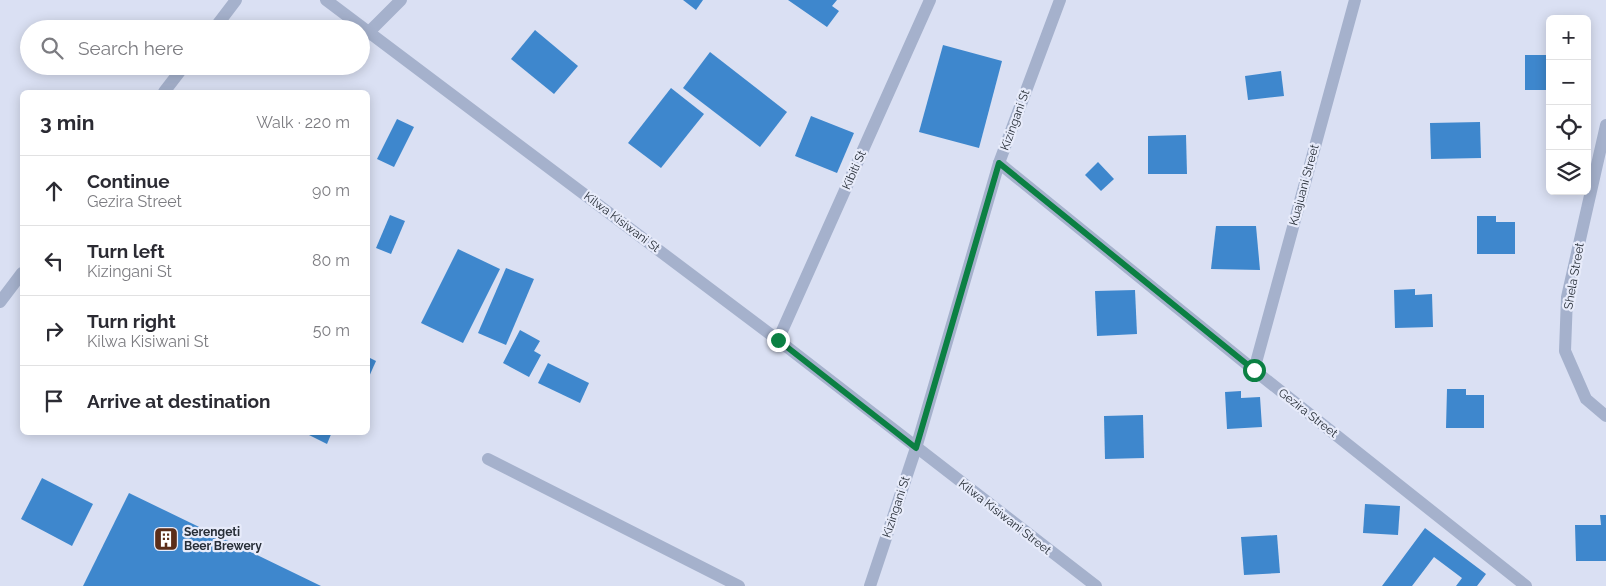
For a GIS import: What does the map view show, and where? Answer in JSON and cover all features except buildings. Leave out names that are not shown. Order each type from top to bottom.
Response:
[{"type":"street","points":[[221,20],[236,0]]},
{"type":"street","name":"Kilwa Kisiwani St","points":[[326,0],[354,20]]},
{"type":"street","points":[[370,32],[401,0]]},
{"type":"street","name":"Kibiti St","points":[[778,340],[930,0]]},
{"type":"street","name":"Kizingani St","points":[[870,586],[916,448],[999,163],[1060,0]]},
{"type":"street","name":"Kuajuani Street","points":[[1254,370],[1355,0]]},
{"type":"street","name":"Kilwa Kisiwani St","points":[[370,32],[778,340],[916,448]]},
{"type":"street","points":[[166,90],[177,75]]},
{"type":"street","name":"Shela Street","points":[[1606,125],[1567,297],[1565,351],[1586,400],[1606,416]]},
{"type":"street","name":"Gezira Street","points":[[999,163],[1254,370],[1526,586]]},
{"type":"street","points":[[0,302],[20,277]]},
{"type":"street","name":"Kilwa Kisiwani Street","points":[[916,448],[1096,586]]},
{"type":"street","points":[[488,459],[739,586]]},
{"type":"place","name":"Serengeti Beer Brewery","points":[[166,539]]},
{"type":"route","points":[[778,340],[916,448],[999,163],[1254,370]]}]
